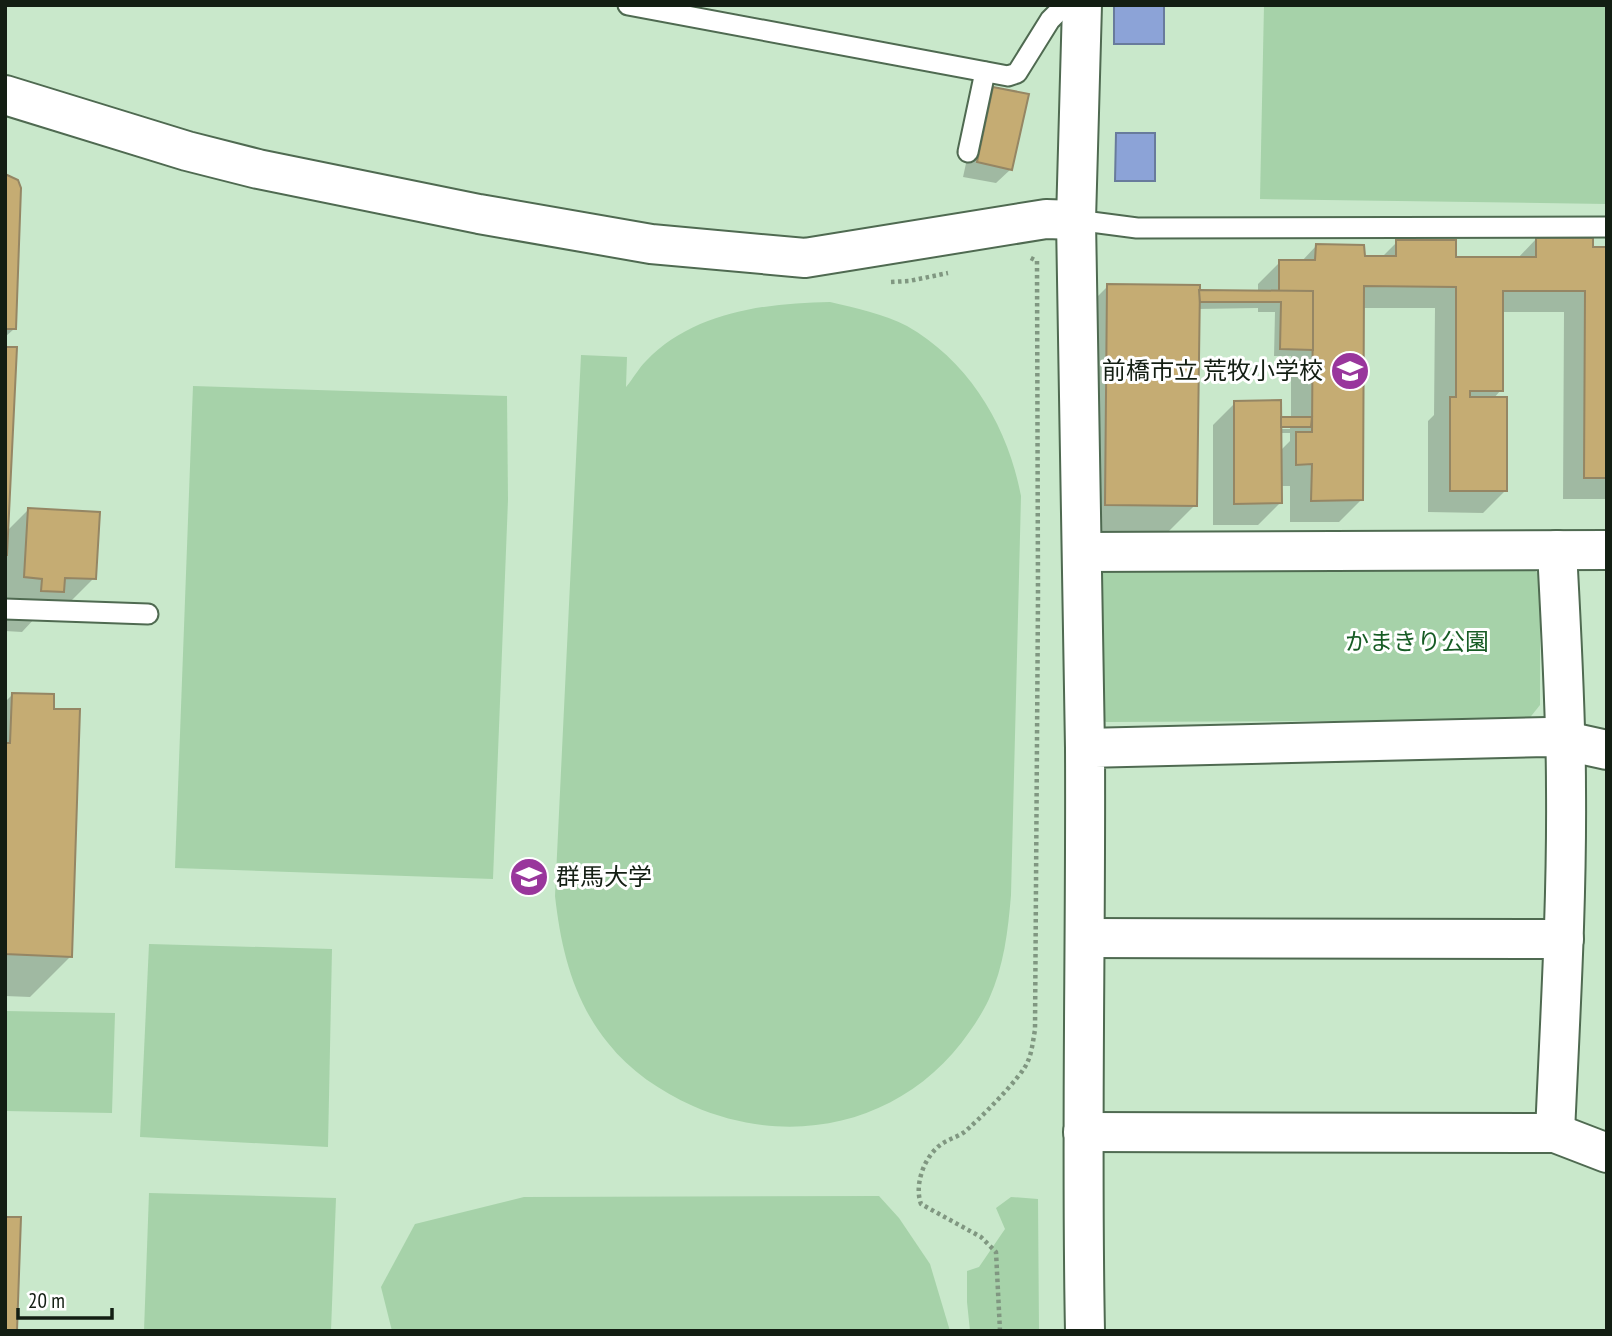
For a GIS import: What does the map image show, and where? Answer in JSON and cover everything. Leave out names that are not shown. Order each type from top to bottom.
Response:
[{"type":"street","points":[[1082,7],[1076,220],[1085,748],[1086,938],[1082,1180],[1084,1331]]},
{"type":"street","points":[[5,95],[133,136],[258,169],[479,214],[651,244],[805,258],[1046,219],[1076,220]]},
{"type":"street","points":[[1555,1133],[1564,939],[1566,740],[1557,550]]},
{"type":"street","points":[[1083,552],[1607,550]]},
{"type":"street","points":[[1085,748],[1548,737],[1607,750]]},
{"type":"street","points":[[1086,938],[1564,939]]},
{"type":"street","points":[[1083,1132],[1555,1133],[1607,1153]]},
{"type":"lane","points":[[628,5],[1007,76],[1017,73],[1050,20],[1059,11],[1082,7]]},
{"type":"lane","points":[[968,152],[985,72]]},
{"type":"lane","points":[[1076,220],[1138,228],[1607,227]]},
{"type":"lane","points":[[5,609],[148,614]]},
{"type":"path","points":[[1000,1331],[996,1252],[981,1237],[921,1204],[917,1194],[920,1177],[929,1156],[940,1144],[963,1132],[976,1121],[1028,1063],[1035,1030],[1037,261],[1023,257]]},
{"type":"path","points":[[885,282],[909,281],[960,271]]},
{"type":"green space","points":[[1264,5],[1607,5],[1607,204],[1260,199]]},
{"type":"green space","points":[[830,302],[907,326],[950,358],[967,377],[996,421],[1015,470],[1021,496],[1011,895],[1004,948],[994,987],[970,1031],[944,1062],[914,1088],[881,1107],[846,1120],[808,1126],[770,1126],[731,1119],[693,1106],[657,1087],[636,1071],[596,1027],[577,992],[565,954],[555,896],[581,355],[627,357],[626,387],[643,364],[665,344],[708,321],[756,308]]},
{"type":"green space","points":[[193,386],[507,396],[508,500],[493,879],[175,868]]},
{"type":"green space","name":"かまきり公園","points":[[1527,564],[1540,575],[1540,705],[1528,720],[1106,722],[1093,708],[1097,572],[1108,565]]},
{"type":"green space","points":[[149,944],[332,949],[328,1147],[140,1137]]},
{"type":"green space","points":[[5,1011],[115,1013],[112,1113],[5,1111]]},
{"type":"green space","points":[[149,1193],[336,1198],[331,1331],[144,1331]]},
{"type":"green space","points":[[879,1196],[899,1218],[930,1264],[950,1331],[392,1331],[381,1287],[415,1224],[524,1197]]},
{"type":"green space","points":[[1011,1197],[1038,1199],[1039,1331],[970,1331],[967,1271],[979,1267],[1005,1229],[996,1208]]},
{"type":"water","points":[[1114,5],[1164,5],[1164,44],[1114,44]]},
{"type":"water","points":[[1116,133],[1155,133],[1155,181],[1115,181]]},
{"type":"building","points":[[993,87],[1029,94],[1012,170],[977,162]]},
{"type":"building","points":[[5,174],[18,180],[21,188],[16,329],[5,329]]},
{"type":"building","points":[[1536,238],[1593,238],[1593,247],[1607,247],[1607,478],[1584,478],[1585,291],[1503,291],[1503,391],[1470,391],[1470,397],[1507,397],[1507,491],[1450,491],[1450,397],[1456,397],[1456,287],[1364,286],[1363,500],[1311,501],[1312,464],[1296,465],[1296,432],[1312,432],[1313,291],[1279,291],[1279,260],[1315,260],[1316,244],[1364,245],[1365,256],[1396,256],[1396,240],[1456,240],[1456,257],[1536,257]]},
{"type":"building","points":[[1107,284],[1200,285],[1197,506],[1105,505]]},
{"type":"building","points":[[1199,290],[1313,291],[1313,350],[1280,349],[1281,302],[1200,302]]},
{"type":"building","points":[[5,347],[17,347],[7,555],[5,555]]},
{"type":"building","points":[[1281,400],[1282,503],[1234,504],[1234,401]]},
{"type":"building","points":[[1281,417],[1312,417],[1311,427],[1281,427]]},
{"type":"building","points":[[28,508],[100,512],[96,579],[65,578],[64,592],[41,591],[42,579],[24,577]]},
{"type":"building","points":[[12,693],[54,694],[54,709],[80,709],[72,957],[5,954],[5,743],[10,743]]},
{"type":"building","points":[[5,1217],[21,1217],[17,1331],[5,1331]]},
{"type":"place","name":"前橋市立 荒牧小学校","points":[[1350,371]]},
{"type":"place","name":"群馬大学","points":[[529,877]]}]
